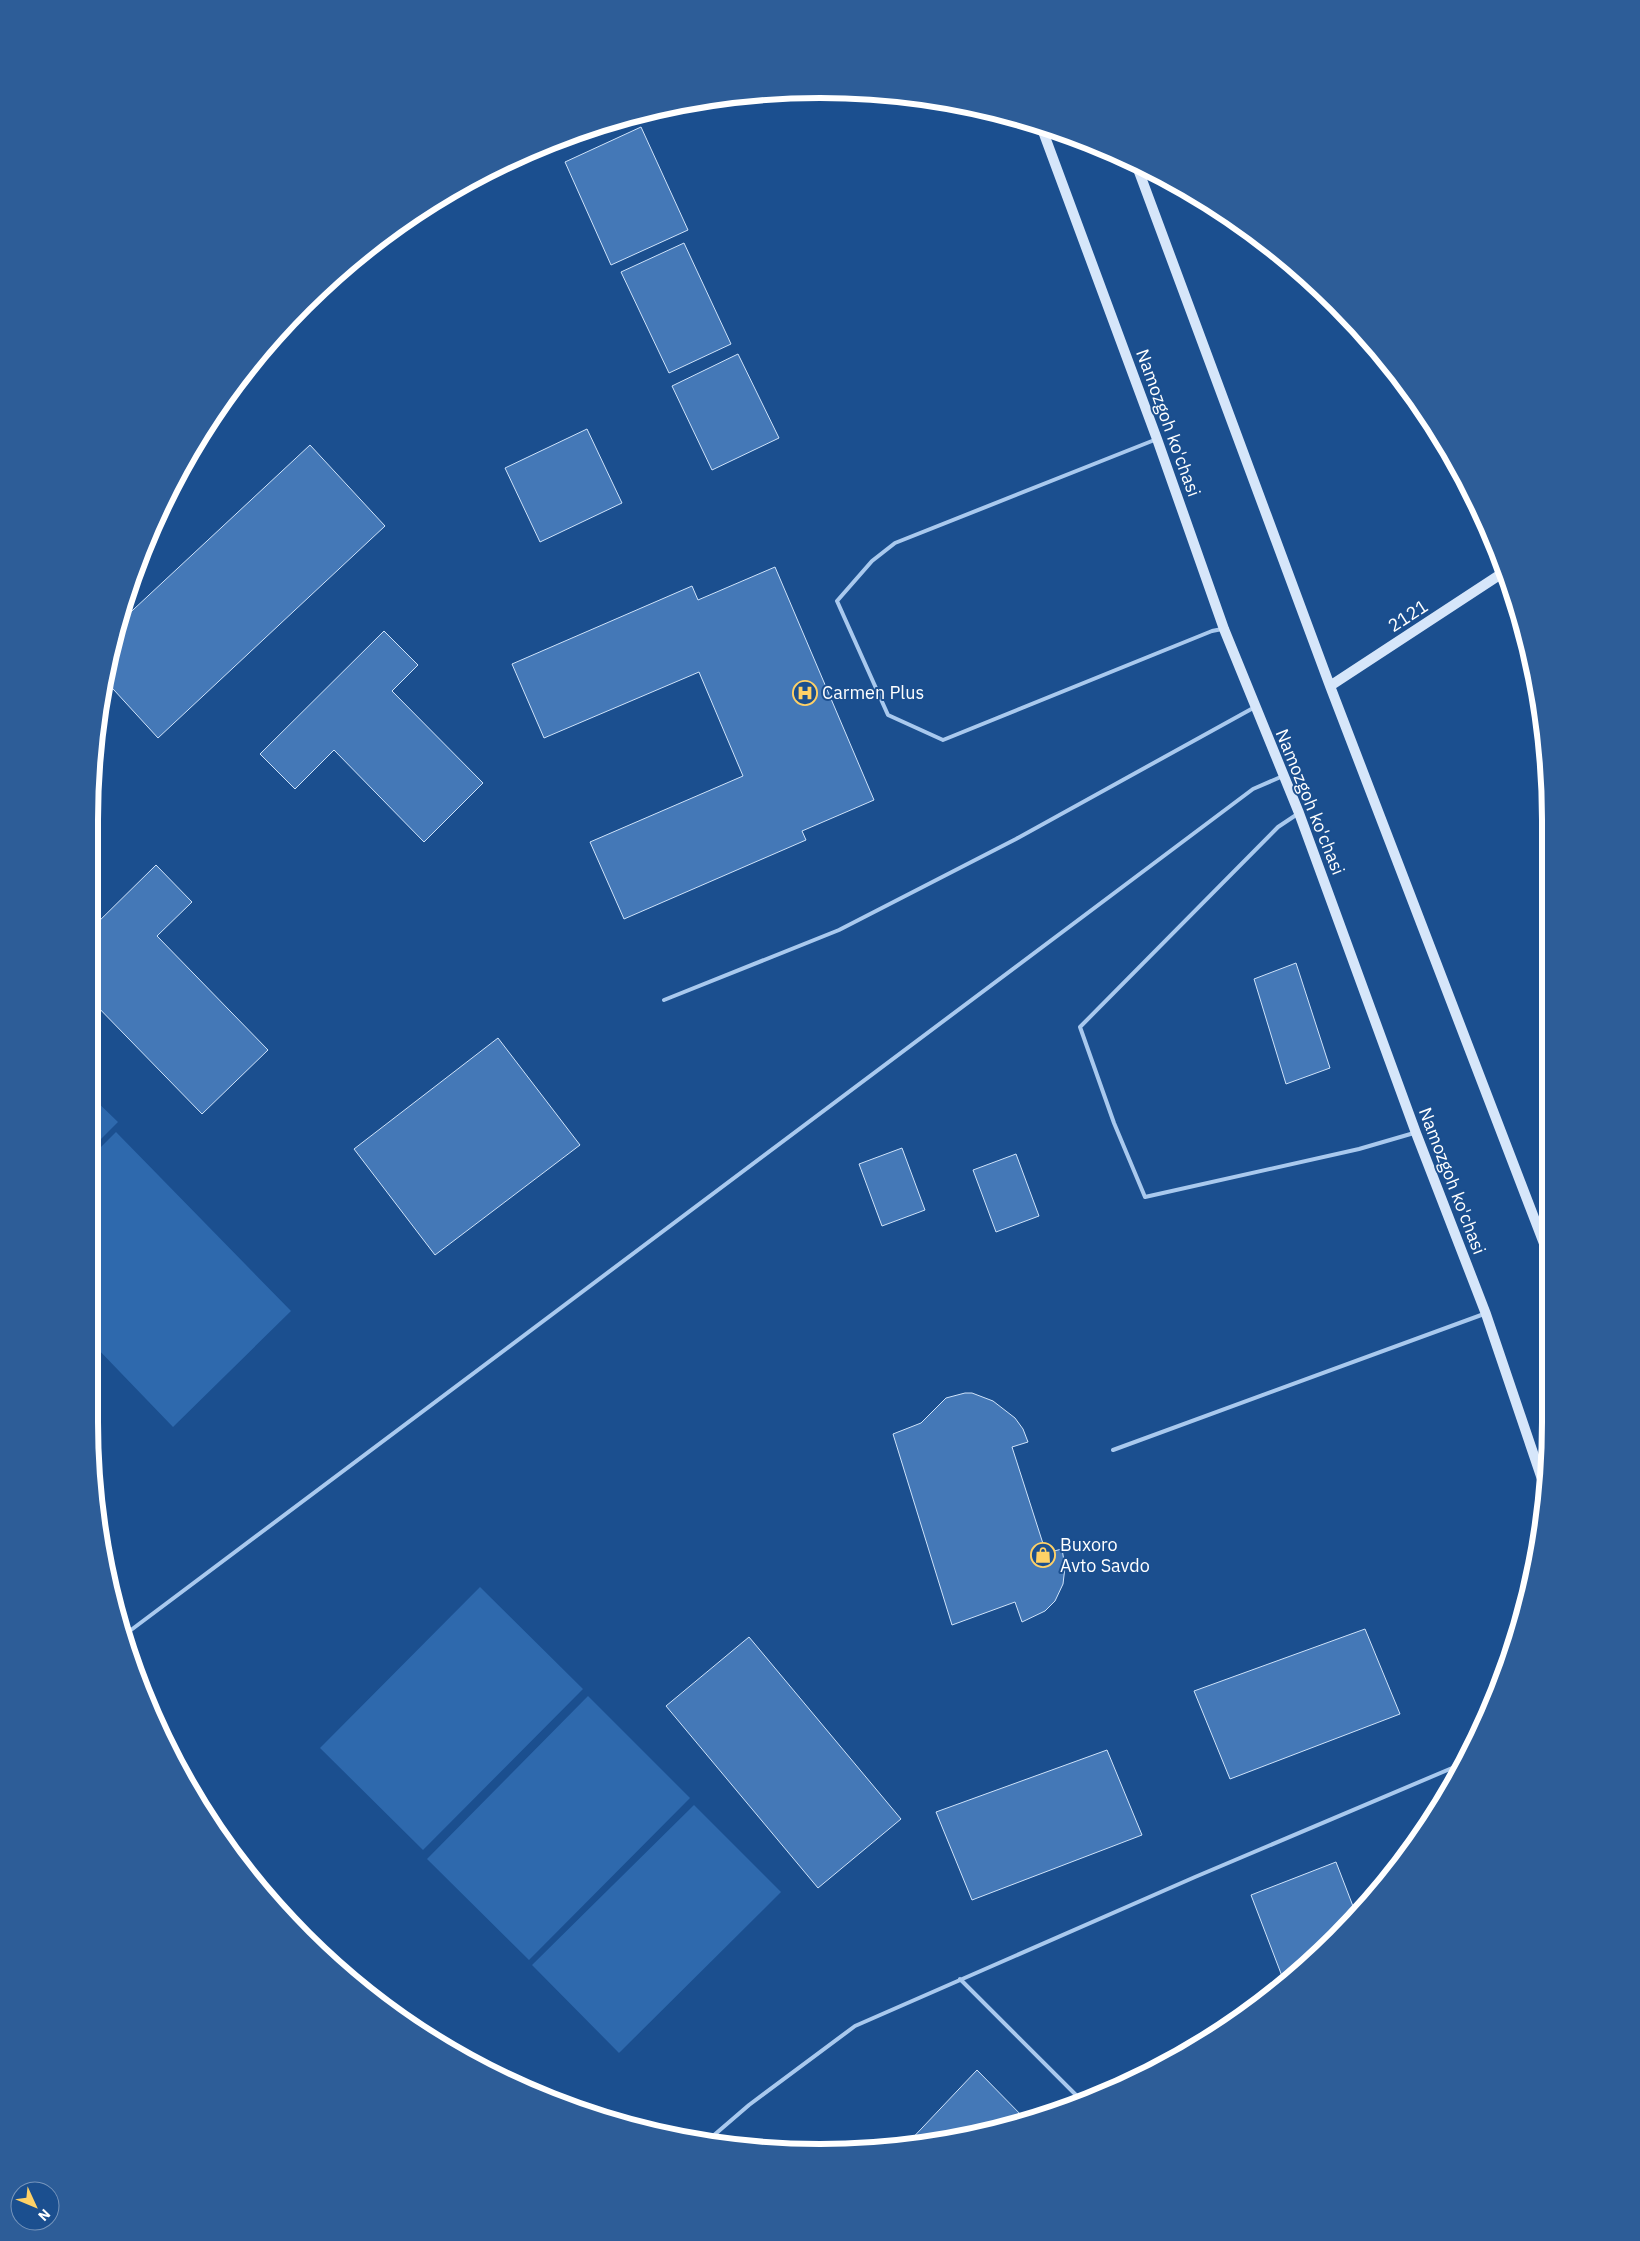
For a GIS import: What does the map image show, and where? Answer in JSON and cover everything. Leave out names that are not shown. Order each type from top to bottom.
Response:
[{"type":"main road","name":"Namozgoh ko'chasi","points":[[1044,133],[1157,439],[1224,629],[1299,813],[1416,1133],[1486,1314],[1540,1474]]},
{"type":"main road","points":[[1139,172],[1330,686],[1542,1238]]},
{"type":"main road","name":"2121","points":[[1330,686],[1499,575]]},
{"type":"lane","points":[[1157,439],[895,543],[872,561],[837,601],[888,715],[943,740],[1212,631],[1224,629]]},
{"type":"lane","points":[[664,1000],[839,930],[1016,839],[1255,707]]},
{"type":"lane","points":[[129,1631],[1253,789],[1283,776]]},
{"type":"lane","points":[[1299,813],[1278,827],[1080,1027],[1114,1123],[1145,1197],[1359,1149],[1416,1133]]},
{"type":"lane","points":[[1113,1450],[1486,1314]]},
{"type":"lane","points":[[714,2135],[750,2105],[855,2026],[960,1979],[1454,1767]]},
{"type":"lane","points":[[960,1979],[1077,2096]]},
{"type":"shaded area","points":[[98,1103],[118,1122],[98,1142]]},
{"type":"shaded area","points":[[116,1132],[291,1311],[173,1427],[98,1349],[98,1150]]},
{"type":"shaded area","points":[[480,1587],[583,1689],[423,1850],[320,1748]]},
{"type":"shaded area","points":[[588,1696],[690,1798],[529,1960],[427,1859]]},
{"type":"shaded area","points":[[694,1805],[781,1892],[619,2053],[532,1965]]},
{"type":"building","points":[[641,127],[688,230],[611,265],[565,162]]},
{"type":"building","points":[[684,243],[731,344],[669,373],[621,272]]},
{"type":"building","points":[[738,354],[779,438],[712,470],[672,386]]},
{"type":"building","points":[[587,429],[622,503],[540,542],[505,468]]},
{"type":"building","points":[[310,445],[385,526],[158,738],[110,686],[128,615]]},
{"type":"building","points":[[775,567],[874,800],[802,831],[806,840],[624,919],[590,842],[743,776],[699,672],[544,738],[512,664],[692,586],[698,600]]},
{"type":"building","points":[[384,631],[418,665],[392,691],[483,783],[424,842],[334,750],[295,789],[260,754]]},
{"type":"building","points":[[156,865],[192,902],[157,936],[268,1050],[202,1114],[98,1007],[98,922]]},
{"type":"building","points":[[1296,963],[1330,1068],[1286,1084],[1254,979]]},
{"type":"building","points":[[498,1038],[580,1145],[435,1255],[354,1149]]},
{"type":"building","points":[[902,1148],[925,1210],[882,1226],[859,1164]]},
{"type":"building","points":[[1016,1154],[1039,1216],[996,1232],[973,1170]]},
{"type":"building","points":[[972,1393],[993,1401],[1015,1418],[1023,1429],[1028,1442],[1012,1447],[1046,1553],[1062,1549],[1065,1567],[1063,1584],[1055,1601],[1045,1611],[1022,1622],[1015,1602],[952,1625],[893,1434],[921,1423],[946,1398]]},
{"type":"building","points":[[1365,1629],[1400,1714],[1230,1779],[1194,1691]]},
{"type":"building","points":[[749,1637],[901,1819],[818,1888],[666,1706]]},
{"type":"building","points":[[1107,1750],[1142,1835],[972,1900],[936,1812]]},
{"type":"building","points":[[1336,1862],[1353,1907],[1331,1932],[1282,1976],[1251,1895]]},
{"type":"building","points":[[977,2070],[1021,2115],[961,2130],[913,2137]]},
{"type":"place","name":"Carmen Plus","points":[[805,693]]},
{"type":"place","name":"Buxoro Avto Savdo","points":[[1043,1555]]}]
